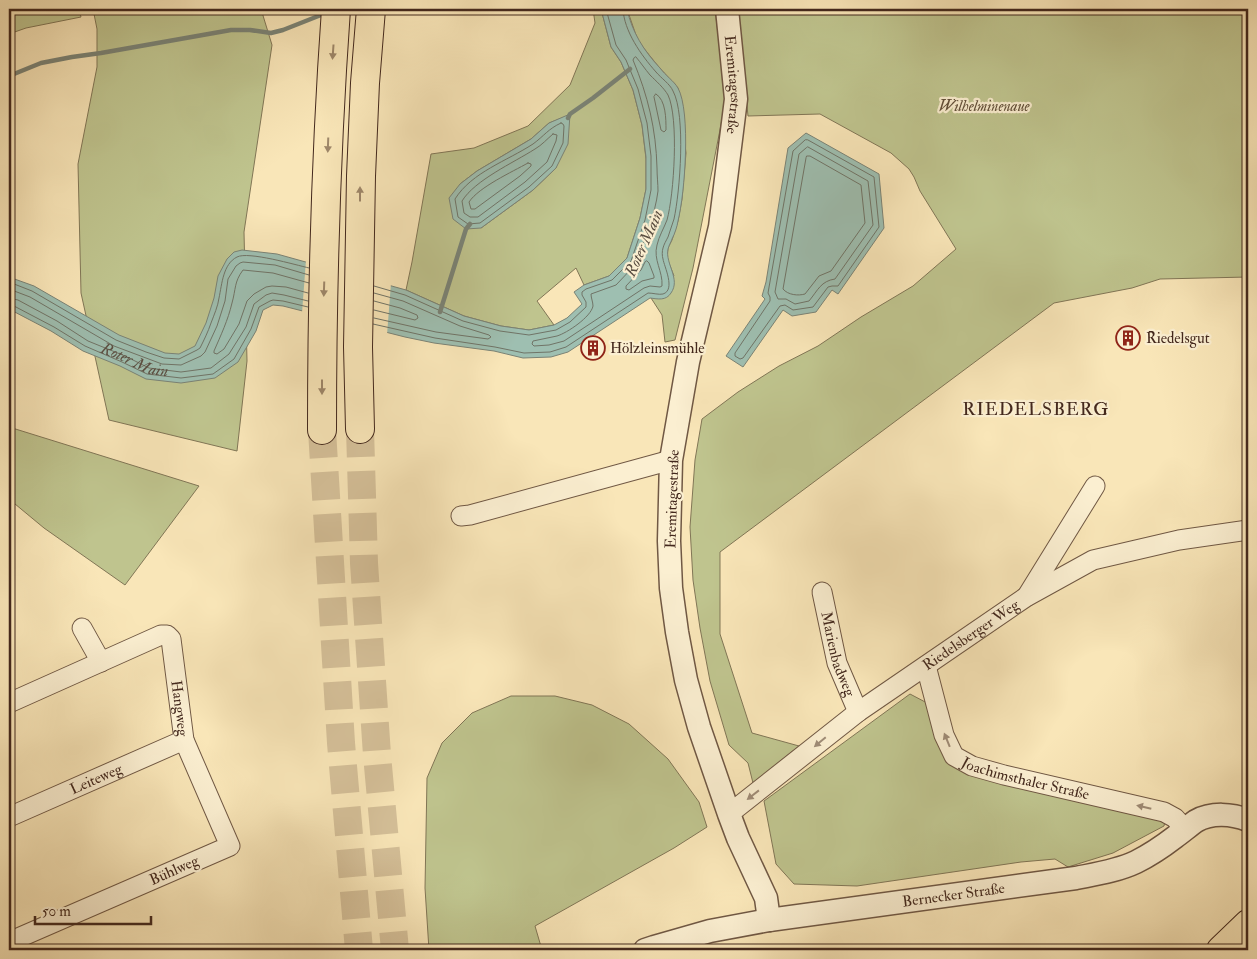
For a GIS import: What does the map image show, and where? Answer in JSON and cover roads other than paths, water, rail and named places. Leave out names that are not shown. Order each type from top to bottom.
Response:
[{"type":"main road","points":[[322,430],[325,241],[330,96],[336,9]]},
{"type":"main road","points":[[360,429],[358,347],[361,176],[370,9]]},
{"type":"main road","points":[[1220,950],[1248,924]]},
{"type":"street","name":"Eremitagestraße","points":[[727,9],[736,99],[720,227],[688,362],[671,460],[669,541],[671,588],[686,680],[699,727],[738,838],[766,898],[769,920]]},
{"type":"street","points":[[461,516],[470,516],[671,460]]},
{"type":"street","points":[[1026,597],[1095,486]]},
{"type":"street","name":"Riedelsberger Weg","points":[[729,814],[858,712],[1026,597],[1092,560],[1179,540],[1248,530]]},
{"type":"street","name":"Marienbadweg","points":[[822,592],[837,663],[858,712]]},
{"type":"street","points":[[82,628],[101,662]]},
{"type":"street","name":"Hangweg","points":[[9,703],[161,635],[167,635],[171,638],[184,740],[230,846]]},
{"type":"street","name":"Joachimsthaler Straße","points":[[926,666],[944,736],[954,756],[972,766],[1004,775],[1164,812],[1175,818],[1186,829]]},
{"type":"street","name":"Leiteweg","points":[[9,817],[184,740]]},
{"type":"street","name":"Bernecker Straße","points":[[645,950],[710,931],[769,920],[1076,878],[1114,870],[1151,854],[1196,821],[1208,816],[1220,814],[1248,820]]},
{"type":"street","name":"Bühlweg","points":[[9,942],[230,846]]},
{"type":"water","points":[[601,9],[627,9],[639,41],[654,62],[676,85],[682,99],[686,133],[685,173],[677,226],[668,248],[674,277],[674,288],[667,297],[662,299],[650,298],[568,352],[551,357],[523,358],[494,351],[405,337],[273,305],[263,310],[256,331],[238,362],[215,378],[181,383],[146,379],[83,351],[51,331],[9,309],[9,277],[34,286],[119,335],[165,353],[179,354],[195,346],[206,323],[214,298],[218,276],[227,259],[234,252],[242,250],[277,254],[406,290],[464,316],[501,326],[529,330],[554,325],[567,318],[582,304],[574,292],[584,285],[609,276],[627,258],[640,218],[646,189],[646,157],[642,125],[633,90],[621,62],[611,47]]},
{"type":"water","points":[[570,114],[568,144],[556,168],[533,190],[481,228],[466,229],[453,219],[449,198],[460,184],[477,171],[531,139],[549,123]]},
{"type":"water","points":[[806,133],[879,174],[884,228],[838,294],[832,290],[816,312],[792,316],[783,310],[743,367],[726,356],[765,299],[762,296],[766,282],[788,148]]},
{"type":"waterway","name":"Roter Main","points":[[9,76],[41,63],[231,30],[271,33],[326,13]]},
{"type":"waterway","name":"Roter Main","points":[[568,118],[570,114],[630,69]]},
{"type":"waterway","name":"Roter Main","points":[[440,312],[466,229],[470,224]]},
{"type":"tunnel","points":[[360,429],[364,563],[377,755],[395,950]]},
{"type":"tunnel","points":[[322,430],[341,743],[359,950]]},
{"type":"place","name":"Riedelsgut","points":[[1128,338]]},
{"type":"place","name":"Hölzleinsmühle","points":[[593,348]]},
{"type":"district","name":"RIEDELSBERG","points":[[1036,409]]},
{"type":"park label","name":"Wilhelminenaue","points":[[984,106]]}]
